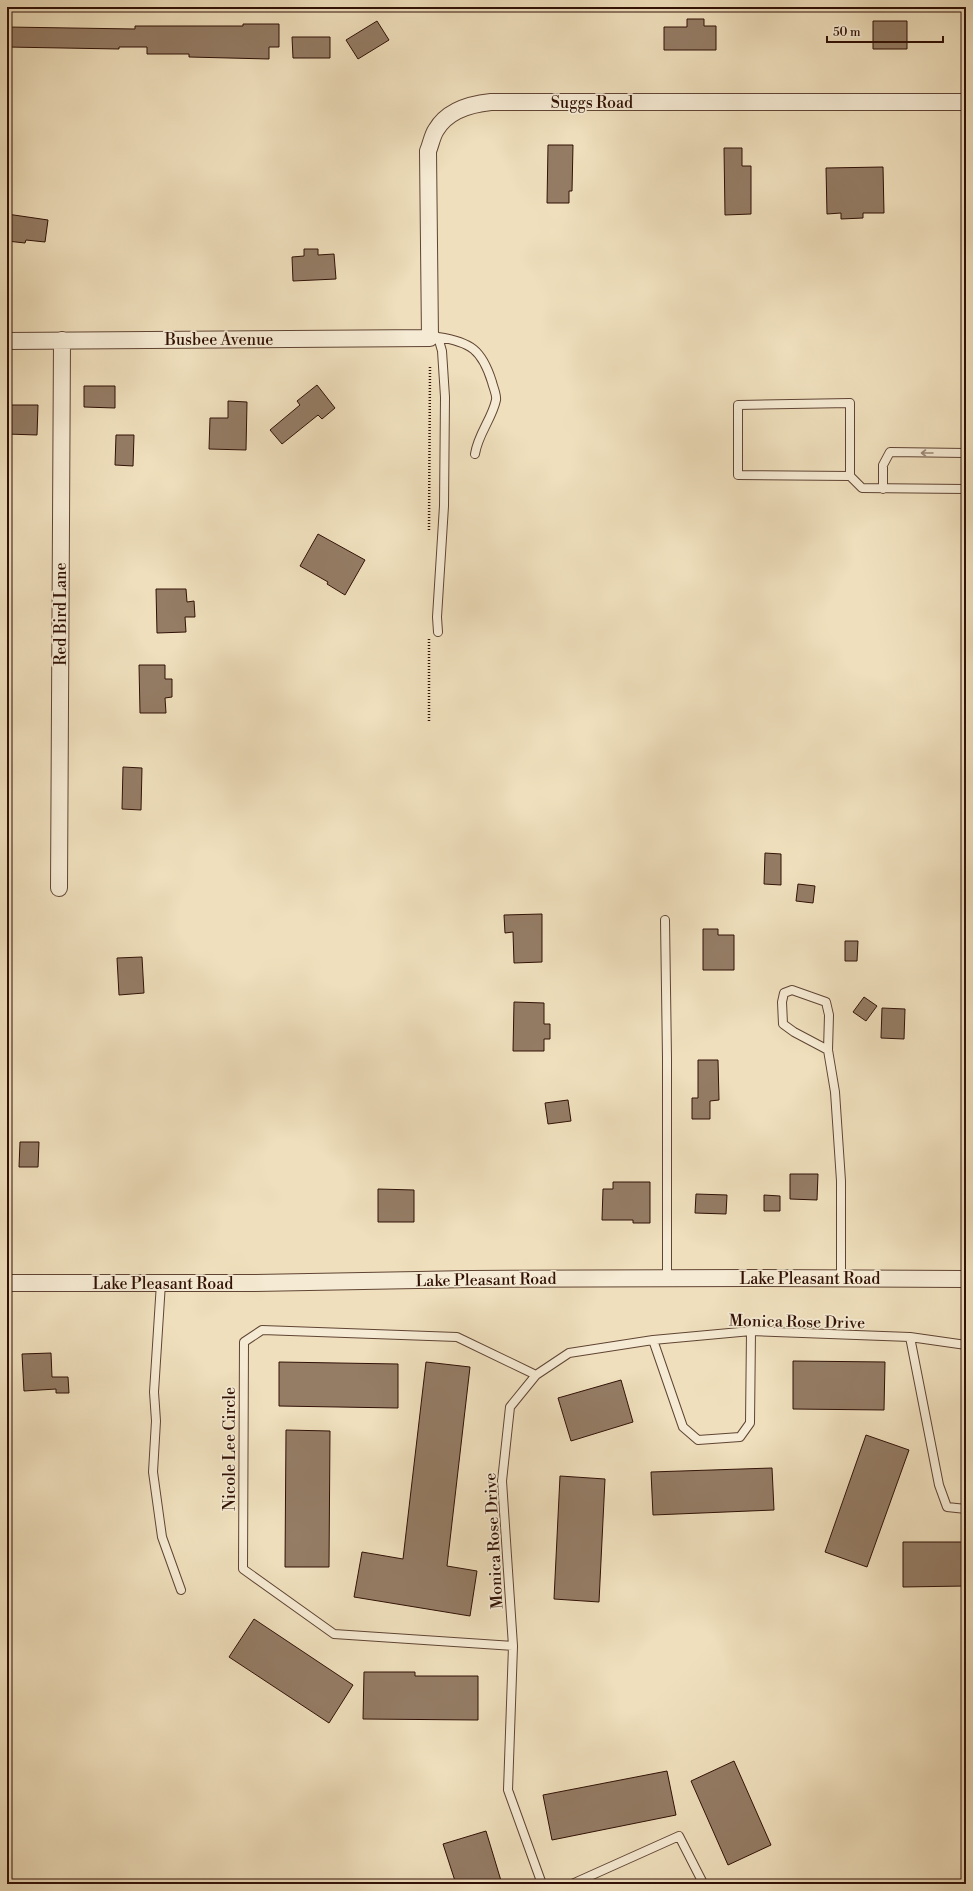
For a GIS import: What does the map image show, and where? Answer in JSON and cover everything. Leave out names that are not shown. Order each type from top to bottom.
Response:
[{"type":"street","name":"Suggs Road","points":[[433,336],[428,151],[436,130],[450,116],[472,104],[491,102],[966,102]]},
{"type":"street","name":"Busbee Avenue","points":[[7,341],[433,336]]},
{"type":"street","name":"Red Bird Lane","points":[[59,888],[62,340]]},
{"type":"street","name":"Lake Pleasant Road","points":[[7,1283],[666,1278],[966,1279]]},
{"type":"lane","points":[[433,336],[456,340],[474,349],[484,359],[497,398],[477,443],[475,454]]},
{"type":"lane","points":[[433,336],[442,351],[445,397],[444,506],[437,617],[438,632]]},
{"type":"lane","points":[[850,476],[850,403],[738,405],[738,475],[850,476],[862,488],[966,489]]},
{"type":"lane","points":[[883,489],[883,465],[890,452],[966,453]]},
{"type":"lane","points":[[665,920],[667,1074],[666,1278]]},
{"type":"lane","points":[[828,1050],[794,1032],[783,1024],[782,1002],[784,993],[792,990],[826,1002],[829,1015],[828,1050],[835,1092],[841,1181],[840,1278]]},
{"type":"lane","points":[[161,1283],[154,1392],[156,1436],[153,1472],[162,1537],[181,1590]]},
{"type":"lane","name":"Nicole Lee Circle","points":[[513,1646],[334,1634],[243,1569],[244,1342],[262,1330],[457,1338],[536,1375]]},
{"type":"lane","points":[[653,1340],[684,1427],[698,1440],[740,1437],[750,1423],[751,1331]]},
{"type":"lane","name":"Monica Rose Drive","points":[[542,1884],[508,1790],[513,1646],[502,1481],[510,1407],[536,1375],[569,1353],[653,1340],[751,1331],[910,1337],[966,1345]]},
{"type":"lane","points":[[910,1337],[939,1485],[947,1507],[966,1509]]},
{"type":"lane","points":[[572,1884],[679,1836],[703,1883],[700,1884]]},
{"type":"building","points":[[687,19],[704,19],[704,26],[716,26],[716,50],[664,50],[664,27],[687,27]]},
{"type":"building","points":[[377,21],[389,40],[358,59],[346,40]]},
{"type":"building","points":[[873,21],[907,21],[907,49],[873,49]]},
{"type":"building","points":[[243,24],[279,24],[279,47],[269,47],[269,59],[189,57],[189,54],[147,54],[147,47],[119,47],[119,49],[7,47],[7,27],[135,29],[135,26],[243,26]]},
{"type":"building","points":[[292,37],[330,37],[330,58],[293,58]]},
{"type":"building","points":[[548,145],[573,145],[572,191],[569,191],[569,203],[547,203]]},
{"type":"building","points":[[724,148],[742,148],[742,166],[751,166],[751,214],[725,215]]},
{"type":"building","points":[[883,167],[884,213],[863,213],[863,218],[841,219],[841,213],[827,214],[826,168]]},
{"type":"building","points":[[7,214],[48,220],[45,242],[26,240],[25,243],[7,241]]},
{"type":"building","points":[[304,249],[318,249],[318,255],[334,254],[336,279],[293,281],[292,257],[304,256]]},
{"type":"building","points":[[317,385],[335,408],[322,419],[318,415],[282,444],[270,430],[300,405],[297,401]]},
{"type":"building","points":[[84,386],[115,386],[115,408],[84,407]]},
{"type":"building","points":[[228,401],[247,402],[246,450],[209,449],[210,418],[228,418]]},
{"type":"building","points":[[7,405],[38,405],[37,435],[7,434]]},
{"type":"building","points":[[116,435],[134,435],[133,466],[115,465]]},
{"type":"building","points":[[318,534],[365,560],[345,595],[327,584],[328,582],[300,566]]},
{"type":"building","points":[[156,589],[186,589],[187,602],[194,601],[195,617],[185,617],[186,632],[157,633]]},
{"type":"building","points":[[139,665],[165,665],[165,679],[172,679],[172,697],[165,698],[166,713],[140,713]]},
{"type":"building","points":[[123,767],[142,768],[141,810],[122,809]]},
{"type":"building","points":[[765,853],[781,854],[781,885],[764,884]]},
{"type":"building","points":[[798,884],[815,886],[813,903],[796,901]]},
{"type":"building","points":[[542,914],[542,962],[514,963],[513,932],[505,933],[504,915]]},
{"type":"building","points":[[703,929],[718,929],[718,935],[734,935],[734,970],[703,970]]},
{"type":"building","points":[[845,941],[858,941],[857,961],[845,961]]},
{"type":"building","points":[[142,957],[144,993],[119,995],[117,958]]},
{"type":"building","points":[[864,997],[877,1006],[866,1021],[853,1012]]},
{"type":"building","points":[[514,1002],[544,1003],[544,1024],[550,1024],[550,1039],[544,1039],[544,1051],[513,1051]]},
{"type":"building","points":[[882,1008],[905,1009],[904,1039],[881,1038]]},
{"type":"building","points":[[698,1060],[718,1060],[719,1100],[710,1101],[710,1119],[692,1119],[692,1098],[698,1098]]},
{"type":"building","points":[[568,1100],[571,1121],[548,1124],[545,1103]]},
{"type":"building","points":[[20,1142],[39,1142],[38,1167],[19,1167]]},
{"type":"building","points":[[790,1174],[818,1174],[817,1200],[790,1199]]},
{"type":"building","points":[[613,1182],[650,1182],[650,1223],[633,1223],[633,1220],[602,1220],[603,1189],[613,1189]]},
{"type":"building","points":[[378,1189],[414,1190],[414,1222],[378,1222]]},
{"type":"building","points":[[696,1194],[727,1195],[726,1214],[695,1213]]},
{"type":"building","points":[[764,1195],[780,1196],[780,1211],[764,1211]]},
{"type":"building","points":[[51,1353],[52,1377],[68,1377],[69,1393],[56,1393],[56,1389],[24,1391],[22,1354]]},
{"type":"building","points":[[793,1361],[885,1362],[884,1410],[793,1409]]},
{"type":"building","points":[[279,1362],[398,1364],[398,1408],[279,1406]]},
{"type":"building","points":[[426,1362],[470,1367],[447,1566],[477,1571],[470,1616],[354,1597],[362,1552],[403,1559]]},
{"type":"building","points":[[621,1380],[633,1422],[571,1441],[558,1398]]},
{"type":"building","points":[[286,1430],[330,1431],[329,1567],[285,1567]]},
{"type":"building","points":[[866,1435],[909,1450],[867,1567],[825,1552]]},
{"type":"building","points":[[772,1468],[774,1510],[653,1515],[651,1472]]},
{"type":"building","points":[[560,1476],[605,1479],[599,1602],[554,1599]]},
{"type":"building","points":[[903,1542],[966,1542],[966,1586],[903,1587]]},
{"type":"building","points":[[254,1619],[353,1685],[329,1723],[229,1657]]},
{"type":"building","points":[[364,1672],[415,1672],[415,1676],[478,1676],[478,1720],[363,1719]]},
{"type":"building","points":[[734,1761],[771,1845],[728,1865],[691,1781]]},
{"type":"building","points":[[667,1771],[676,1815],[552,1840],[543,1795]]},
{"type":"building","points":[[486,1831],[502,1884],[456,1884],[443,1844]]}]
